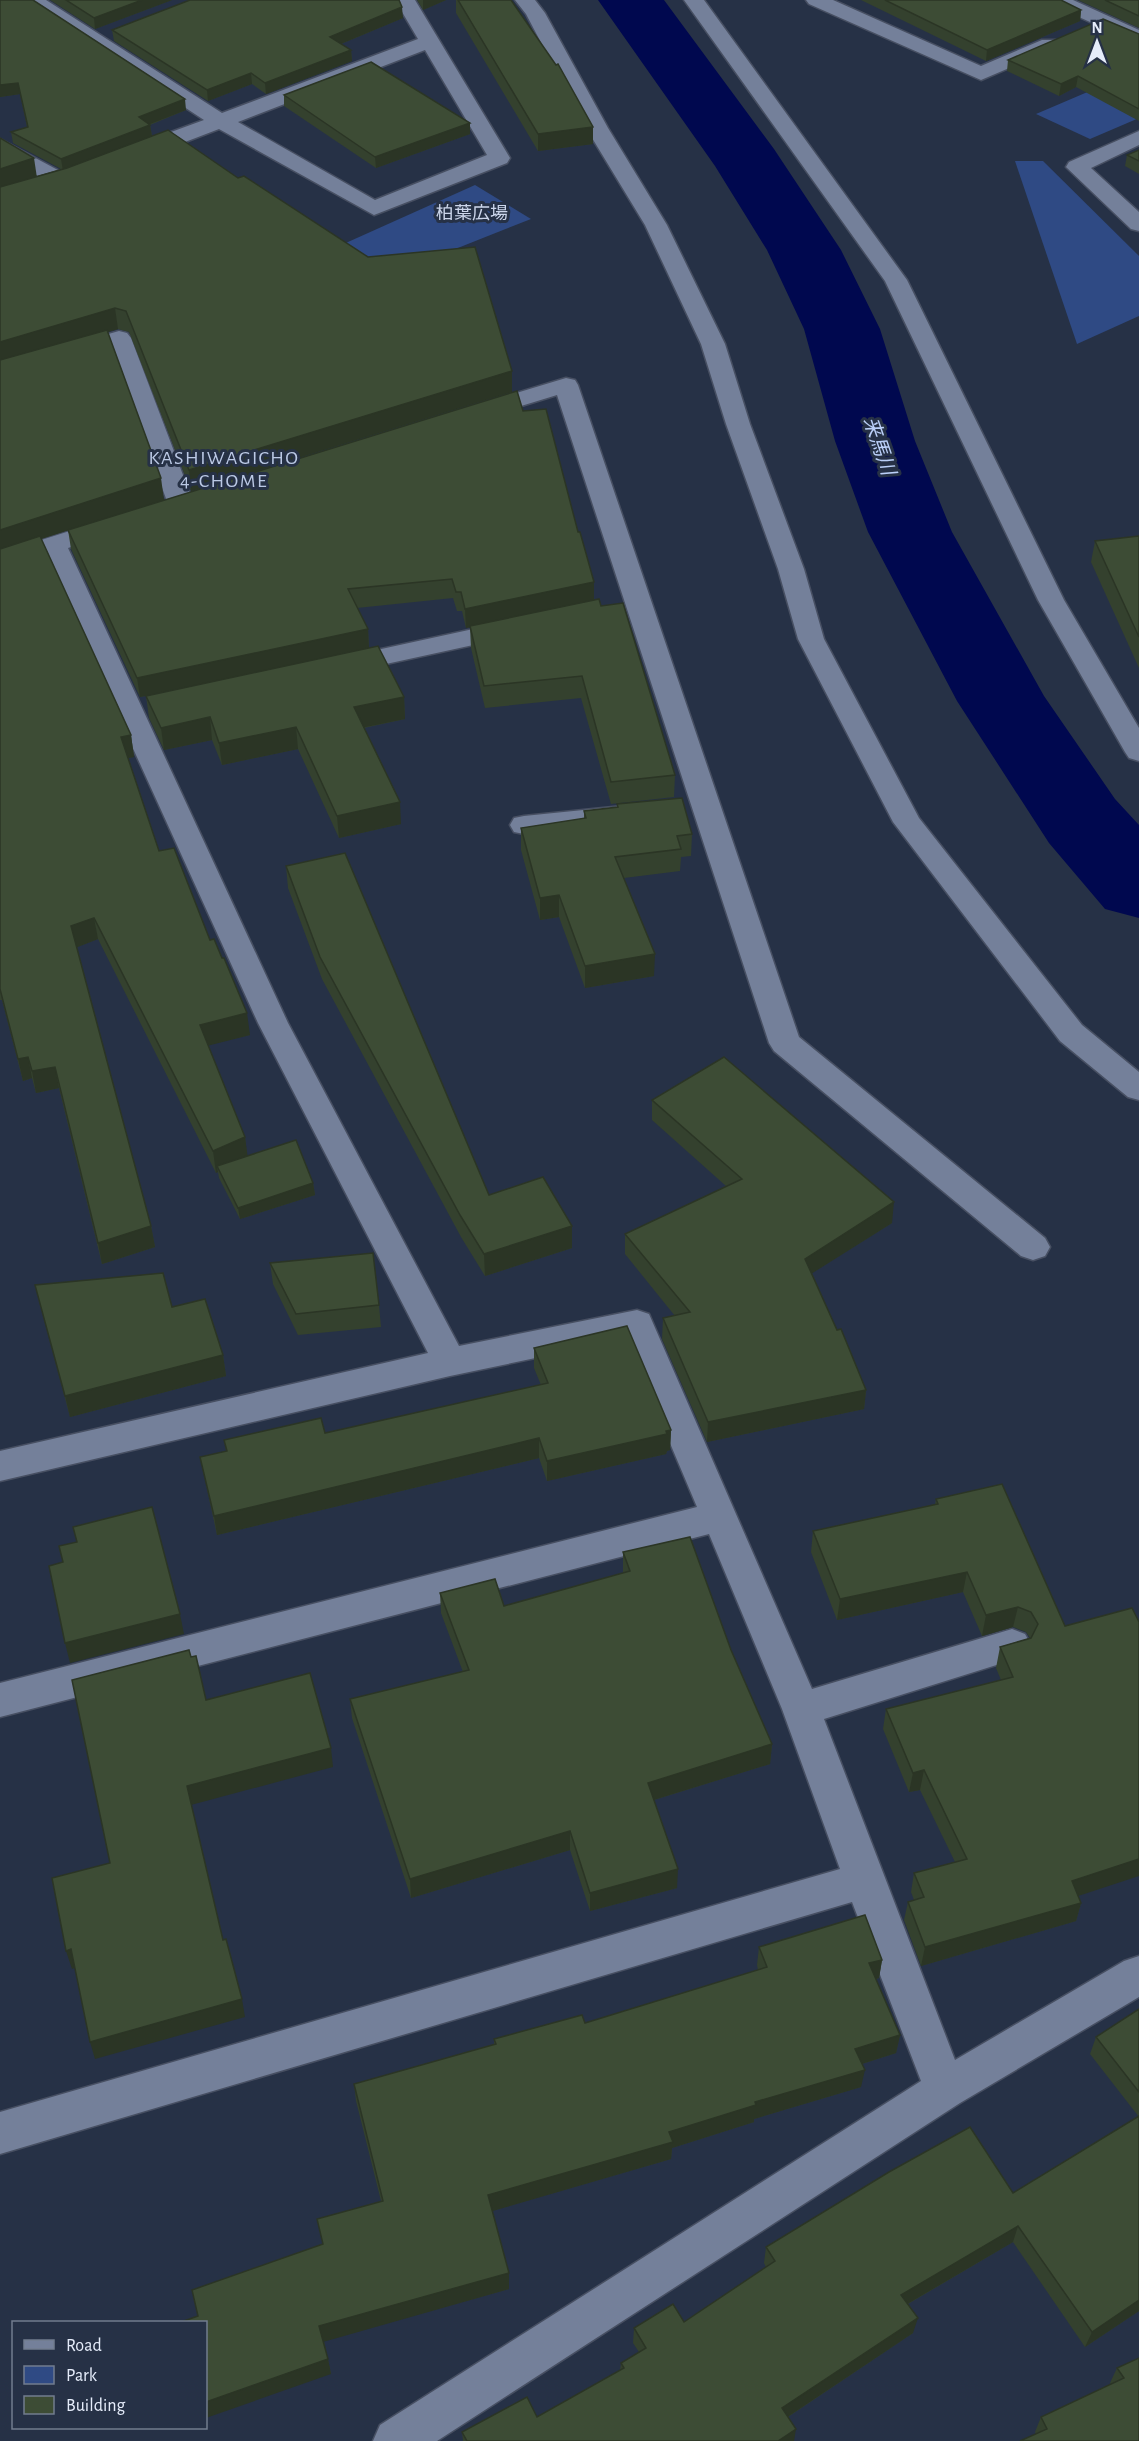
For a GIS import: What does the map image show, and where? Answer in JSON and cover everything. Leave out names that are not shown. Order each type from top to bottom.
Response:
[{"type":"street","points":[[32,0],[221,121],[374,208],[499,158],[405,0]]},
{"type":"street","points":[[525,0],[535,13],[597,128],[656,225],[713,344],[738,424],[791,568],[811,639],[907,822],[1071,1033],[1139,1089]]},
{"type":"street","points":[[694,0],[896,280],[1051,600],[1139,752]]},
{"type":"street","points":[[816,0],[981,74],[1103,20]]},
{"type":"street","points":[[1057,0],[1139,38]]},
{"type":"street","points":[[95,39],[118,30]]},
{"type":"street","points":[[114,161],[431,41]]},
{"type":"street","points":[[1139,137],[1077,167],[1139,224]]},
{"type":"street","points":[[0,145],[61,182]]},
{"type":"street","points":[[30,190],[61,182],[82,173]]},
{"type":"street","points":[[0,373],[119,338],[171,507],[0,561]]},
{"type":"street","points":[[453,420],[566,385],[627,604],[695,807],[785,1043],[1032,1247]]},
{"type":"street","points":[[53,544],[141,709],[273,1023],[450,1362]]},
{"type":"street","points":[[315,672],[534,624]]},
{"type":"street","points":[[524,825],[649,812]]},
{"type":"street","points":[[0,1466],[450,1362],[636,1323],[801,1708],[864,1880],[945,2089]]},
{"type":"street","points":[[0,1700],[718,1517]]},
{"type":"street","points":[[801,1708],[1012,1645]]},
{"type":"street","points":[[0,2133],[864,1880]]},
{"type":"street","points":[[396,2441],[945,2089],[1139,1975]]},
{"type":"green space","points":[[1139,70],[1139,118],[1090,139],[1036,114]]},
{"type":"green space","points":[[1015,161],[1043,161],[1139,256],[1139,316],[1077,344]]},
{"type":"green space","name":"柏葉広場","points":[[475,185],[531,219],[314,305],[270,277]]},
{"type":"building","points":[[0,0],[33,0],[185,99],[139,117],[150,125],[61,159],[11,132],[28,127],[18,83],[0,85]]},
{"type":"building","points":[[66,0],[142,0],[94,18]]},
{"type":"building","points":[[190,0],[399,0],[402,7],[330,37],[351,50],[265,83],[251,73],[207,90],[112,30]]},
{"type":"building","points":[[458,0],[511,0],[556,65],[558,64],[593,127],[538,134]]},
{"type":"building","points":[[885,0],[1061,0],[1081,10],[987,50]]},
{"type":"building","points":[[1105,0],[1139,0],[1139,16]]},
{"type":"building","points":[[1103,19],[1139,34],[1139,109],[1078,76],[1061,84],[1008,60]]},
{"type":"building","points":[[371,62],[470,123],[375,157],[284,95]]},
{"type":"building","points":[[168,130],[238,178],[244,176],[368,257],[475,247],[512,371],[189,470],[126,311],[115,308],[0,342],[0,187],[67,168]]},
{"type":"building","points":[[0,138],[34,158],[0,169]]},
{"type":"building","points":[[1139,150],[1139,161],[1127,155]]},
{"type":"building","points":[[107,330],[161,478],[0,530],[0,360]]},
{"type":"building","points":[[517,391],[523,411],[546,409],[578,532],[580,532],[594,582],[465,609],[461,592],[456,592],[452,579],[348,589],[368,629],[137,678],[68,530]]},
{"type":"building","points":[[40,536],[131,735],[121,737],[159,851],[174,848],[210,940],[214,939],[224,958],[247,1013],[200,1025],[245,1137],[213,1151],[94,918],[71,926],[151,1226],[98,1243],[55,1067],[32,1071],[28,1057],[18,1059],[0,989],[0,549]]},
{"type":"building","points":[[1139,536],[1139,637],[1095,541]]},
{"type":"building","points":[[599,599],[601,606],[623,603],[675,775],[611,782],[582,676],[484,686],[470,626]]},
{"type":"building","points":[[378,646],[404,697],[354,707],[400,802],[337,816],[296,727],[219,743],[210,717],[161,728],[146,696]]},
{"type":"building","points":[[682,798],[692,834],[677,836],[681,849],[615,857],[655,954],[585,966],[559,895],[540,898],[521,828],[586,818],[584,811],[618,807],[617,804]]},
{"type":"building","points":[[345,853],[489,1195],[543,1177],[572,1226],[484,1254],[460,1215],[320,957],[286,866]]},
{"type":"building","points":[[724,1057],[894,1202],[805,1259],[837,1330],[841,1329],[866,1390],[708,1422],[663,1318],[690,1312],[625,1234],[742,1179],[652,1100]]},
{"type":"building","points":[[296,1140],[313,1183],[238,1208],[217,1166]]},
{"type":"building","points":[[373,1253],[379,1305],[296,1314],[270,1263]]},
{"type":"building","points":[[163,1273],[172,1307],[205,1299],[223,1355],[65,1396],[35,1285]]},
{"type":"building","points":[[627,1326],[671,1430],[666,1431],[667,1434],[547,1461],[539,1438],[214,1516],[200,1457],[227,1451],[224,1440],[321,1418],[325,1433],[548,1383],[534,1348]]},
{"type":"building","points":[[1002,1484],[1065,1626],[1132,1608],[1139,1622],[1139,1859],[1072,1881],[1081,1903],[925,1947],[908,1902],[924,1897],[914,1873],[967,1859],[924,1770],[913,1773],[886,1709],[1013,1677],[1000,1647],[1031,1638],[1038,1624],[1031,1612],[1018,1607],[986,1615],[967,1572],[840,1599],[813,1531],[938,1504],[936,1499]]},
{"type":"building","points":[[152,1507],[180,1614],[65,1643],[49,1566],[63,1562],[59,1546],[77,1542],[73,1527]]},
{"type":"building","points":[[690,1537],[731,1650],[772,1744],[648,1783],[678,1869],[590,1893],[570,1831],[410,1879],[350,1699],[469,1670],[440,1593],[495,1579],[504,1606],[630,1571],[623,1552]]},
{"type":"building","points":[[189,1650],[191,1657],[196,1656],[206,1700],[310,1673],[331,1748],[187,1786],[223,1940],[226,1939],[242,1999],[90,2042],[71,1949],[66,1951],[52,1878],[110,1863],[72,1680]]},
{"type":"building","points":[[865,1915],[882,1960],[869,1963],[900,2035],[855,2049],[865,2070],[755,2102],[756,2105],[669,2132],[673,2142],[488,2195],[509,2273],[319,2326],[328,2359],[207,2402],[207,2321],[184,2321],[198,2316],[192,2290],[323,2244],[317,2219],[383,2201],[354,2084],[496,2044],[494,2039],[582,2015],[585,2023],[767,1967],[759,1947]]},
{"type":"building","points":[[1139,2009],[1139,2092],[1096,2037]]},
{"type":"building","points":[[1139,2116],[1139,2300],[1092,2332],[1018,2226],[901,2295],[918,2318],[782,2408],[796,2429],[778,2441],[467,2441],[462,2432],[527,2397],[537,2417],[624,2368],[621,2363],[646,2348],[634,2328],[673,2304],[684,2322],[775,2261],[766,2247],[889,2172],[970,2127],[1013,2193]]},
{"type":"building","points":[[1139,2358],[1139,2441],[1020,2441],[1047,2429],[1041,2417],[1124,2378],[1117,2368]]},
{"type":"waterway","name":"来馬川","points":[[631,0],[749,164],[804,250],[842,329],[875,441],[910,532],[1002,701],[1082,821],[1139,886]]},
{"type":"district","name":"KASHIWAGICHO 4-CHOME","points":[[224,470]]}]
